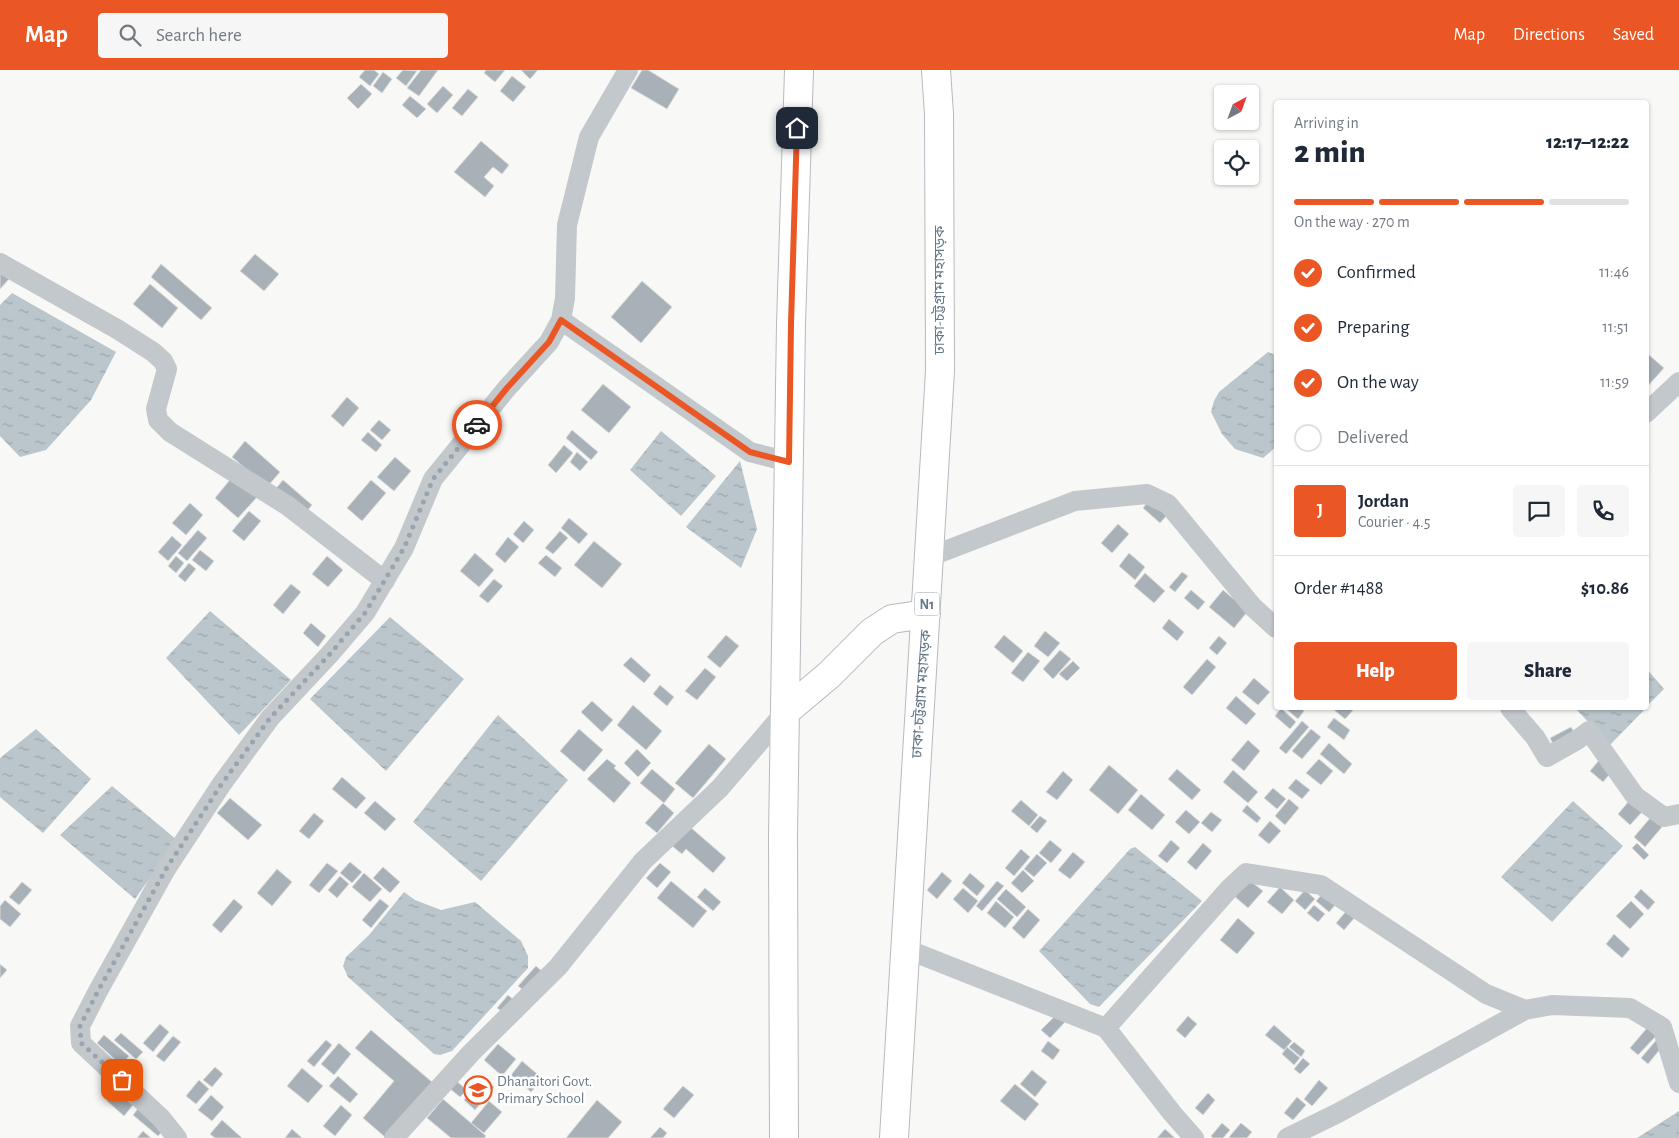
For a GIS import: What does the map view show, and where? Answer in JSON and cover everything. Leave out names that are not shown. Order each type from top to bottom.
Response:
[{"type":"highway","points":[[784,1138],[783,836],[791,314],[799,70]]},
{"type":"highway","name":"ঢাকা-চট্টগ্রাম মহাসড়ক","points":[[894,1138],[940,371],[939,124],[936,70]]},
{"type":"highway","points":[[785,712],[829,675],[872,632],[892,619],[926,614]]},
{"type":"street","points":[[177,1138],[161,1118],[81,1043],[80,1026],[166,869],[221,785],[270,718],[365,613],[404,548],[433,479],[507,388],[549,342],[561,320],[565,298],[567,225],[589,137],[628,70]]},
{"type":"street","points":[[0,263],[117,329],[153,352],[163,361],[167,369],[156,409],[158,420],[170,432],[288,506],[385,581]]},
{"type":"street","points":[[561,320],[750,452],[789,462]]},
{"type":"street","points":[[1649,410],[1679,382]]},
{"type":"street","points":[[929,557],[1074,501],[1147,494],[1168,504],[1253,607],[1274,626]]},
{"type":"street","points":[[1512,710],[1535,737],[1548,757],[1589,731],[1634,796],[1664,817],[1679,814]]},
{"type":"street","points":[[394,1138],[471,1053],[558,967],[643,861],[720,788],[785,712]]},
{"type":"street","points":[[1106,1028],[1230,888],[1246,873],[1321,886],[1486,994],[1525,1010]]},
{"type":"street","points":[[906,949],[1106,1028],[1172,1113],[1194,1138]]},
{"type":"street","points":[[1287,1138],[1338,1114],[1525,1010],[1552,1004],[1630,1008],[1662,1027],[1679,1083]]},
{"type":"water","points":[[12,293],[116,352],[91,400],[46,450],[20,457],[0,436],[0,305]]},
{"type":"water","points":[[1268,352],[1274,355],[1274,449],[1263,458],[1235,449],[1222,434],[1211,412],[1219,392]]},
{"type":"water","points":[[661,431],[716,476],[681,516],[630,470]]},
{"type":"water","points":[[740,461],[757,529],[741,568],[686,527]]},
{"type":"water","points":[[210,611],[291,680],[239,735],[166,658]]},
{"type":"water","points":[[390,617],[464,679],[386,771],[310,699]]},
{"type":"water","points":[[1649,672],[1664,689],[1649,704]]},
{"type":"water","points":[[1577,710],[1644,710],[1610,745]]},
{"type":"water","points":[[498,715],[568,780],[481,881],[413,822]]},
{"type":"water","points":[[36,729],[91,779],[43,833],[0,797],[0,758]]},
{"type":"water","points":[[112,786],[177,840],[135,899],[60,835]]},
{"type":"water","points":[[1573,801],[1623,846],[1552,922],[1501,877]]},
{"type":"water","points":[[1135,847],[1202,901],[1099,1007],[1090,1004],[1039,951],[1130,849]]},
{"type":"water","points":[[404,892],[415,900],[441,910],[475,902],[521,941],[528,956],[528,968],[452,1051],[440,1055],[434,1054],[348,977],[343,966],[346,957],[369,935]]},
{"type":"water","points":[[1679,1111],[1679,1138],[1637,1138]]},
{"type":"building","points":[[365,70],[374,70],[379,74],[370,86],[359,77]]},
{"type":"building","points":[[403,70],[417,71],[406,86],[396,78]]},
{"type":"building","points":[[421,70],[438,70],[419,96],[407,88]]},
{"type":"building","points":[[486,70],[505,70],[495,82],[484,73]]},
{"type":"building","points":[[521,70],[538,70],[530,79]]},
{"type":"building","points":[[642,70],[648,70],[679,89],[667,109],[631,88]]},
{"type":"building","points":[[383,72],[392,79],[382,93],[373,86]]},
{"type":"building","points":[[512,76],[526,87],[513,102],[500,91]]},
{"type":"building","points":[[361,84],[372,94],[358,109],[347,98]]},
{"type":"building","points":[[443,86],[453,95],[437,113],[427,104]]},
{"type":"building","points":[[468,89],[478,97],[462,116],[452,108]]},
{"type":"building","points":[[410,96],[426,109],[417,118],[402,105]]},
{"type":"building","points":[[481,141],[509,165],[502,174],[493,167],[484,177],[494,186],[485,197],[454,172]]},
{"type":"building","points":[[255,254],[279,274],[264,291],[240,271]]},
{"type":"building","points":[[161,264],[212,308],[201,320],[151,277]]},
{"type":"building","points":[[0,270],[10,278],[0,289]]},
{"type":"building","points":[[642,281],[672,307],[641,343],[611,317]]},
{"type":"building","points":[[150,284],[178,308],[162,328],[133,304]]},
{"type":"building","points":[[1649,355],[1664,368],[1649,385]]},
{"type":"building","points":[[603,384],[631,407],[609,433],[581,410]]},
{"type":"building","points":[[347,397],[359,408],[343,427],[331,416]]},
{"type":"building","points":[[379,420],[391,430],[382,440],[370,430]]},
{"type":"building","points":[[572,430],[598,452],[591,460],[566,438]]},
{"type":"building","points":[[368,432],[382,445],[376,452],[361,440]]},
{"type":"building","points":[[245,441],[280,472],[267,487],[232,457]]},
{"type":"building","points":[[564,445],[573,453],[556,473],[548,465]]},
{"type":"building","points":[[577,452],[588,462],[580,471],[570,462]]},
{"type":"building","points":[[395,457],[411,471],[394,491],[377,477]]},
{"type":"building","points":[[234,475],[258,496],[238,518],[215,498]]},
{"type":"building","points":[[283,480],[312,505],[302,517],[273,492]]},
{"type":"building","points":[[371,480],[386,493],[362,521],[347,508]]},
{"type":"building","points":[[1151,498],[1168,514],[1160,523],[1143,508]]},
{"type":"building","points":[[190,503],[203,515],[186,535],[172,523]]},
{"type":"building","points":[[249,511],[261,521],[244,541],[232,531]]},
{"type":"building","points":[[569,518],[588,534],[579,544],[561,528]]},
{"type":"building","points":[[524,521],[534,530],[523,543],[513,534]]},
{"type":"building","points":[[1118,524],[1129,534],[1112,553],[1101,543]]},
{"type":"building","points":[[198,530],[207,538],[187,561],[178,553]]},
{"type":"building","points":[[560,531],[568,538],[553,554],[545,548]]},
{"type":"building","points":[[172,536],[182,545],[168,561],[158,552]]},
{"type":"building","points":[[508,537],[519,547],[505,563],[495,554]]},
{"type":"building","points":[[594,541],[622,564],[602,588],[574,565]]},
{"type":"building","points":[[200,550],[214,561],[206,571],[192,560]]},
{"type":"building","points":[[475,553],[494,570],[479,587],[460,571]]},
{"type":"building","points":[[1129,553],[1145,567],[1135,580],[1119,566]]},
{"type":"building","points":[[546,555],[562,568],[555,577],[538,563]]},
{"type":"building","points":[[176,556],[184,563],[176,573],[168,566]]},
{"type":"building","points":[[327,556],[343,570],[328,587],[312,574]]},
{"type":"building","points":[[189,563],[196,569],[185,582],[178,576]]},
{"type":"building","points":[[1182,572],[1188,576],[1175,592],[1169,587]]},
{"type":"building","points":[[1145,573],[1165,591],[1154,603],[1134,586]]},
{"type":"building","points":[[494,579],[503,586],[488,603],[479,596]]},
{"type":"building","points":[[291,584],[301,592],[283,614],[273,605]]},
{"type":"building","points":[[1191,590],[1205,602],[1198,610],[1184,598]]},
{"type":"building","points":[[1223,590],[1248,611],[1234,628],[1209,607]]},
{"type":"building","points":[[1169,619],[1184,632],[1177,641],[1162,628]]},
{"type":"building","points":[[311,623],[326,636],[318,647],[303,633]]},
{"type":"building","points":[[1045,631],[1060,643],[1048,657],[1034,646]]},
{"type":"building","points":[[726,635],[739,646],[720,668],[707,657]]},
{"type":"building","points":[[1004,635],[1023,651],[1013,663],[994,647]]},
{"type":"building","points":[[1219,636],[1227,643],[1217,655],[1209,648]]},
{"type":"building","points":[[1060,650],[1071,659],[1053,679],[1043,669]]},
{"type":"building","points":[[1028,652],[1040,661],[1023,682],[1011,673]]},
{"type":"building","points":[[631,657],[651,675],[644,683],[623,665]]},
{"type":"building","points":[[1207,659],[1216,667],[1192,695],[1183,687]]},
{"type":"building","points":[[1073,661],[1080,668],[1067,681],[1059,674]]},
{"type":"building","points":[[705,668],[716,677],[697,700],[685,691]]},
{"type":"building","points":[[1254,678],[1270,692],[1258,705],[1242,692]]},
{"type":"building","points":[[660,685],[674,697],[667,706],[653,694]]},
{"type":"building","points":[[1236,696],[1256,714],[1246,725],[1226,708]]},
{"type":"building","points":[[592,701],[613,720],[602,732],[581,712]]},
{"type":"building","points":[[633,705],[662,731],[646,750],[617,725]]},
{"type":"building","points":[[1280,710],[1283,710],[1296,722],[1290,729],[1275,716]]},
{"type":"building","points":[[1287,710],[1304,711],[1298,719]]},
{"type":"building","points":[[1334,710],[1353,710],[1345,719]]},
{"type":"building","points":[[1334,718],[1350,730],[1344,740],[1327,727]]},
{"type":"building","points":[[1302,721],[1309,727],[1286,754],[1279,748]]},
{"type":"building","points":[[1571,727],[1577,737],[1555,748],[1550,738]]},
{"type":"building","points":[[579,729],[603,750],[584,772],[560,751]]},
{"type":"building","points":[[1311,729],[1321,737],[1302,759],[1292,751]]},
{"type":"building","points":[[1248,740],[1260,751],[1244,771],[1231,760]]},
{"type":"building","points":[[1329,743],[1352,764],[1344,774],[1320,754]]},
{"type":"building","points":[[709,744],[726,759],[693,798],[675,783]]},
{"type":"building","points":[[637,749],[651,763],[638,777],[624,763]]},
{"type":"building","points":[[607,759],[631,783],[614,803],[587,779]]},
{"type":"building","points":[[1319,759],[1333,771],[1321,785],[1306,773]]},
{"type":"building","points":[[1600,759],[1613,770],[1603,782],[1590,771]]},
{"type":"building","points":[[1109,765],[1138,790],[1118,814],[1089,790]]},
{"type":"building","points":[[652,769],[675,789],[664,803],[640,783]]},
{"type":"building","points":[[1177,769],[1201,790],[1192,800],[1168,779]]},
{"type":"building","points":[[1233,770],[1258,792],[1248,803],[1223,782]]},
{"type":"building","points":[[1063,771],[1073,780],[1057,800],[1046,792]]},
{"type":"building","points":[[342,777],[366,798],[356,809],[332,789]]},
{"type":"building","points":[[1296,779],[1310,790],[1302,799],[1288,788]]},
{"type":"building","points":[[1273,788],[1286,799],[1277,809],[1264,798]]},
{"type":"building","points":[[1141,794],[1165,815],[1152,830],[1128,810]]},
{"type":"building","points":[[230,798],[262,825],[248,840],[217,813]]},
{"type":"building","points":[[1289,799],[1299,808],[1285,825],[1275,816]]},
{"type":"building","points":[[1021,800],[1038,815],[1029,826],[1011,811]]},
{"type":"building","points":[[375,801],[396,819],[385,831],[364,813]]},
{"type":"building","points":[[1629,801],[1642,812],[1630,825],[1618,814]]},
{"type":"building","points":[[663,803],[674,813],[657,833],[645,823]]},
{"type":"building","points":[[1247,805],[1261,818],[1257,823],[1242,811]]},
{"type":"building","points":[[1186,810],[1200,822],[1189,834],[1175,822]]},
{"type":"building","points":[[1211,812],[1222,820],[1212,832],[1201,823]]},
{"type":"building","points":[[314,813],[324,821],[309,839],[299,831]]},
{"type":"building","points":[[1040,816],[1047,821],[1037,833],[1030,827]]},
{"type":"building","points":[[1651,817],[1662,827],[1645,847],[1634,837]]},
{"type":"building","points":[[1270,821],[1281,831],[1269,844],[1258,835]]},
{"type":"building","points":[[689,826],[726,858],[713,873],[686,849],[682,854],[672,846]]},
{"type":"building","points":[[1050,840],[1062,850],[1051,863],[1039,853]]},
{"type":"building","points":[[1171,840],[1180,848],[1167,863],[1158,856]]},
{"type":"building","points":[[1203,843],[1212,851],[1196,870],[1187,862]]},
{"type":"building","points":[[1637,843],[1649,855],[1644,860],[1632,848]]},
{"type":"building","points":[[1021,849],[1030,857],[1014,876],[1005,868]]},
{"type":"building","points":[[1073,852],[1085,862],[1070,879],[1058,870]]},
{"type":"building","points":[[1037,854],[1047,863],[1034,877],[1024,869]]},
{"type":"building","points":[[350,862],[362,872],[352,883],[340,873]]},
{"type":"building","points":[[327,863],[338,871],[319,893],[309,885]]},
{"type":"building","points":[[660,863],[671,872],[657,888],[646,878]]},
{"type":"building","points":[[383,867],[400,882],[390,893],[373,878]]},
{"type":"building","points":[[277,869],[292,882],[272,906],[257,893]]},
{"type":"building","points":[[1023,870],[1034,881],[1022,893],[1011,883]]},
{"type":"building","points":[[942,872],[952,881],[937,899],[927,890]]},
{"type":"building","points":[[364,873],[382,889],[370,902],[352,887]]},
{"type":"building","points":[[970,873],[985,886],[977,896],[962,883]]},
{"type":"building","points":[[340,876],[349,884],[337,898],[328,890]]},
{"type":"building","points":[[1248,879],[1263,891],[1248,908],[1234,896]]},
{"type":"building","points":[[671,881],[707,911],[693,928],[657,898]]},
{"type":"building","points":[[997,881],[1004,886],[982,911],[976,906]]},
{"type":"building","points":[[22,882],[32,890],[19,905],[9,897]]},
{"type":"building","points":[[1280,887],[1294,900],[1282,914],[1267,902]]},
{"type":"building","points":[[705,888],[721,902],[713,911],[697,897]]},
{"type":"building","points":[[963,888],[978,901],[968,913],[953,899]]},
{"type":"building","points":[[1006,889],[1026,907],[1017,917],[997,899]]},
{"type":"building","points":[[1641,889],[1655,902],[1648,910],[1634,897]]},
{"type":"building","points":[[1305,890],[1315,899],[1305,910],[1295,901]]},
{"type":"building","points":[[1324,892],[1337,903],[1329,912],[1316,901]]},
{"type":"building","points":[[234,899],[243,907],[221,933],[212,925]]},
{"type":"building","points":[[380,899],[389,906],[371,928],[362,920]]},
{"type":"building","points":[[5,900],[21,914],[10,927],[0,919],[0,906]]},
{"type":"building","points":[[996,901],[1014,917],[1005,928],[987,913]]},
{"type":"building","points":[[1631,901],[1644,914],[1630,929],[1616,916]]},
{"type":"building","points":[[1314,905],[1325,914],[1318,922],[1307,913]]},
{"type":"building","points":[[1028,909],[1040,920],[1024,939],[1012,928]]},
{"type":"building","points":[[1348,909],[1356,916],[1344,930],[1336,923]]},
{"type":"building","points":[[1238,918],[1255,933],[1237,954],[1220,940]]},
{"type":"building","points":[[1614,934],[1630,949],[1622,958],[1606,944]]},
{"type":"building","points":[[0,964],[7,970],[0,978]]},
{"type":"building","points":[[536,966],[544,973],[527,993],[518,986]]},
{"type":"building","points":[[508,995],[516,1002],[506,1014],[497,1008]]},
{"type":"building","points":[[1058,1013],[1066,1021],[1050,1038],[1041,1030]]},
{"type":"building","points":[[1188,1016],[1197,1024],[1185,1038],[1176,1030]]},
{"type":"building","points":[[160,1024],[169,1032],[153,1052],[143,1043]]},
{"type":"building","points":[[1274,1025],[1292,1041],[1284,1050],[1265,1035]]},
{"type":"building","points":[[1647,1028],[1656,1036],[1638,1055],[1630,1048]]},
{"type":"building","points":[[371,1030],[432,1082],[385,1137],[363,1118],[394,1081],[355,1048]]},
{"type":"building","points":[[121,1033],[143,1052],[136,1059],[114,1040]]},
{"type":"building","points":[[104,1035],[129,1056],[121,1065],[97,1043]]},
{"type":"building","points":[[173,1036],[181,1042],[164,1062],[156,1056]]},
{"type":"building","points":[[1658,1038],[1665,1043],[1648,1064],[1641,1058]]},
{"type":"building","points":[[326,1040],[332,1045],[314,1067],[307,1061]]},
{"type":"building","points":[[1048,1041],[1060,1050],[1053,1060],[1041,1051]]},
{"type":"building","points":[[1294,1042],[1305,1051],[1301,1057],[1289,1047]]},
{"type":"building","points":[[339,1043],[351,1054],[334,1075],[321,1064]]},
{"type":"building","points":[[498,1044],[516,1059],[502,1076],[484,1060]]},
{"type":"building","points":[[1287,1047],[1300,1058],[1294,1065],[1282,1054]]},
{"type":"building","points":[[1303,1058],[1310,1064],[1300,1074],[1294,1069]]},
{"type":"building","points":[[522,1061],[543,1079],[531,1092],[511,1075]]},
{"type":"building","points":[[215,1067],[223,1074],[212,1087],[203,1080]]},
{"type":"building","points":[[302,1068],[323,1086],[308,1103],[287,1086]]},
{"type":"building","points":[[1032,1070],[1047,1082],[1035,1097],[1020,1084]]},
{"type":"building","points":[[338,1076],[358,1094],[350,1103],[329,1086]]},
{"type":"building","points":[[483,1077],[494,1087],[475,1110],[464,1100]]},
{"type":"building","points":[[199,1080],[209,1089],[196,1104],[186,1096]]},
{"type":"building","points":[[455,1080],[467,1090],[460,1097],[449,1088]]},
{"type":"building","points":[[1319,1080],[1328,1088],[1312,1106],[1304,1099]]},
{"type":"building","points":[[1015,1084],[1039,1104],[1025,1121],[1000,1101]]},
{"type":"building","points":[[683,1086],[694,1095],[674,1118],[663,1109]]},
{"type":"building","points":[[115,1091],[133,1105],[124,1116],[107,1101]]},
{"type":"building","points":[[1208,1093],[1215,1100],[1203,1115],[1195,1108]]},
{"type":"building","points":[[211,1095],[224,1107],[212,1121],[198,1110]]},
{"type":"building","points":[[1297,1097],[1306,1105],[1293,1120],[1284,1113]]},
{"type":"building","points":[[443,1099],[486,1136],[484,1138],[451,1138],[427,1118]]},
{"type":"building","points":[[597,1100],[622,1122],[608,1138],[566,1138]]},
{"type":"building","points":[[489,1101],[502,1112],[484,1133],[471,1123]]},
{"type":"building","points":[[341,1105],[352,1115],[335,1136],[323,1126]]},
{"type":"building","points":[[140,1106],[165,1128],[158,1136],[133,1115]]},
{"type":"building","points":[[222,1120],[242,1138],[215,1138],[210,1134]]},
{"type":"building","points":[[1222,1123],[1230,1130],[1223,1138],[1213,1138],[1211,1136]]},
{"type":"building","points":[[1241,1123],[1252,1132],[1247,1138],[1229,1137]]},
{"type":"building","points":[[660,1127],[667,1133],[663,1138],[650,1138]]},
{"type":"building","points":[[292,1129],[302,1138],[285,1138]]},
{"type":"building","points":[[1165,1129],[1175,1138],[1157,1138]]},
{"type":"building","points":[[143,1131],[151,1138],[137,1138]]},
{"type":"way so far","points":[[122,1080],[81,1043],[80,1026],[98,991],[166,869],[221,785],[270,718],[365,613],[404,548],[433,479],[477,425]]},
{"type":"place","name":"Dhanaitori Govt. Primary School","points":[[478,1090]]},
{"type":"route","points":[[477,425],[507,388],[549,342],[561,320],[750,452],[789,462],[797,128]]}]
